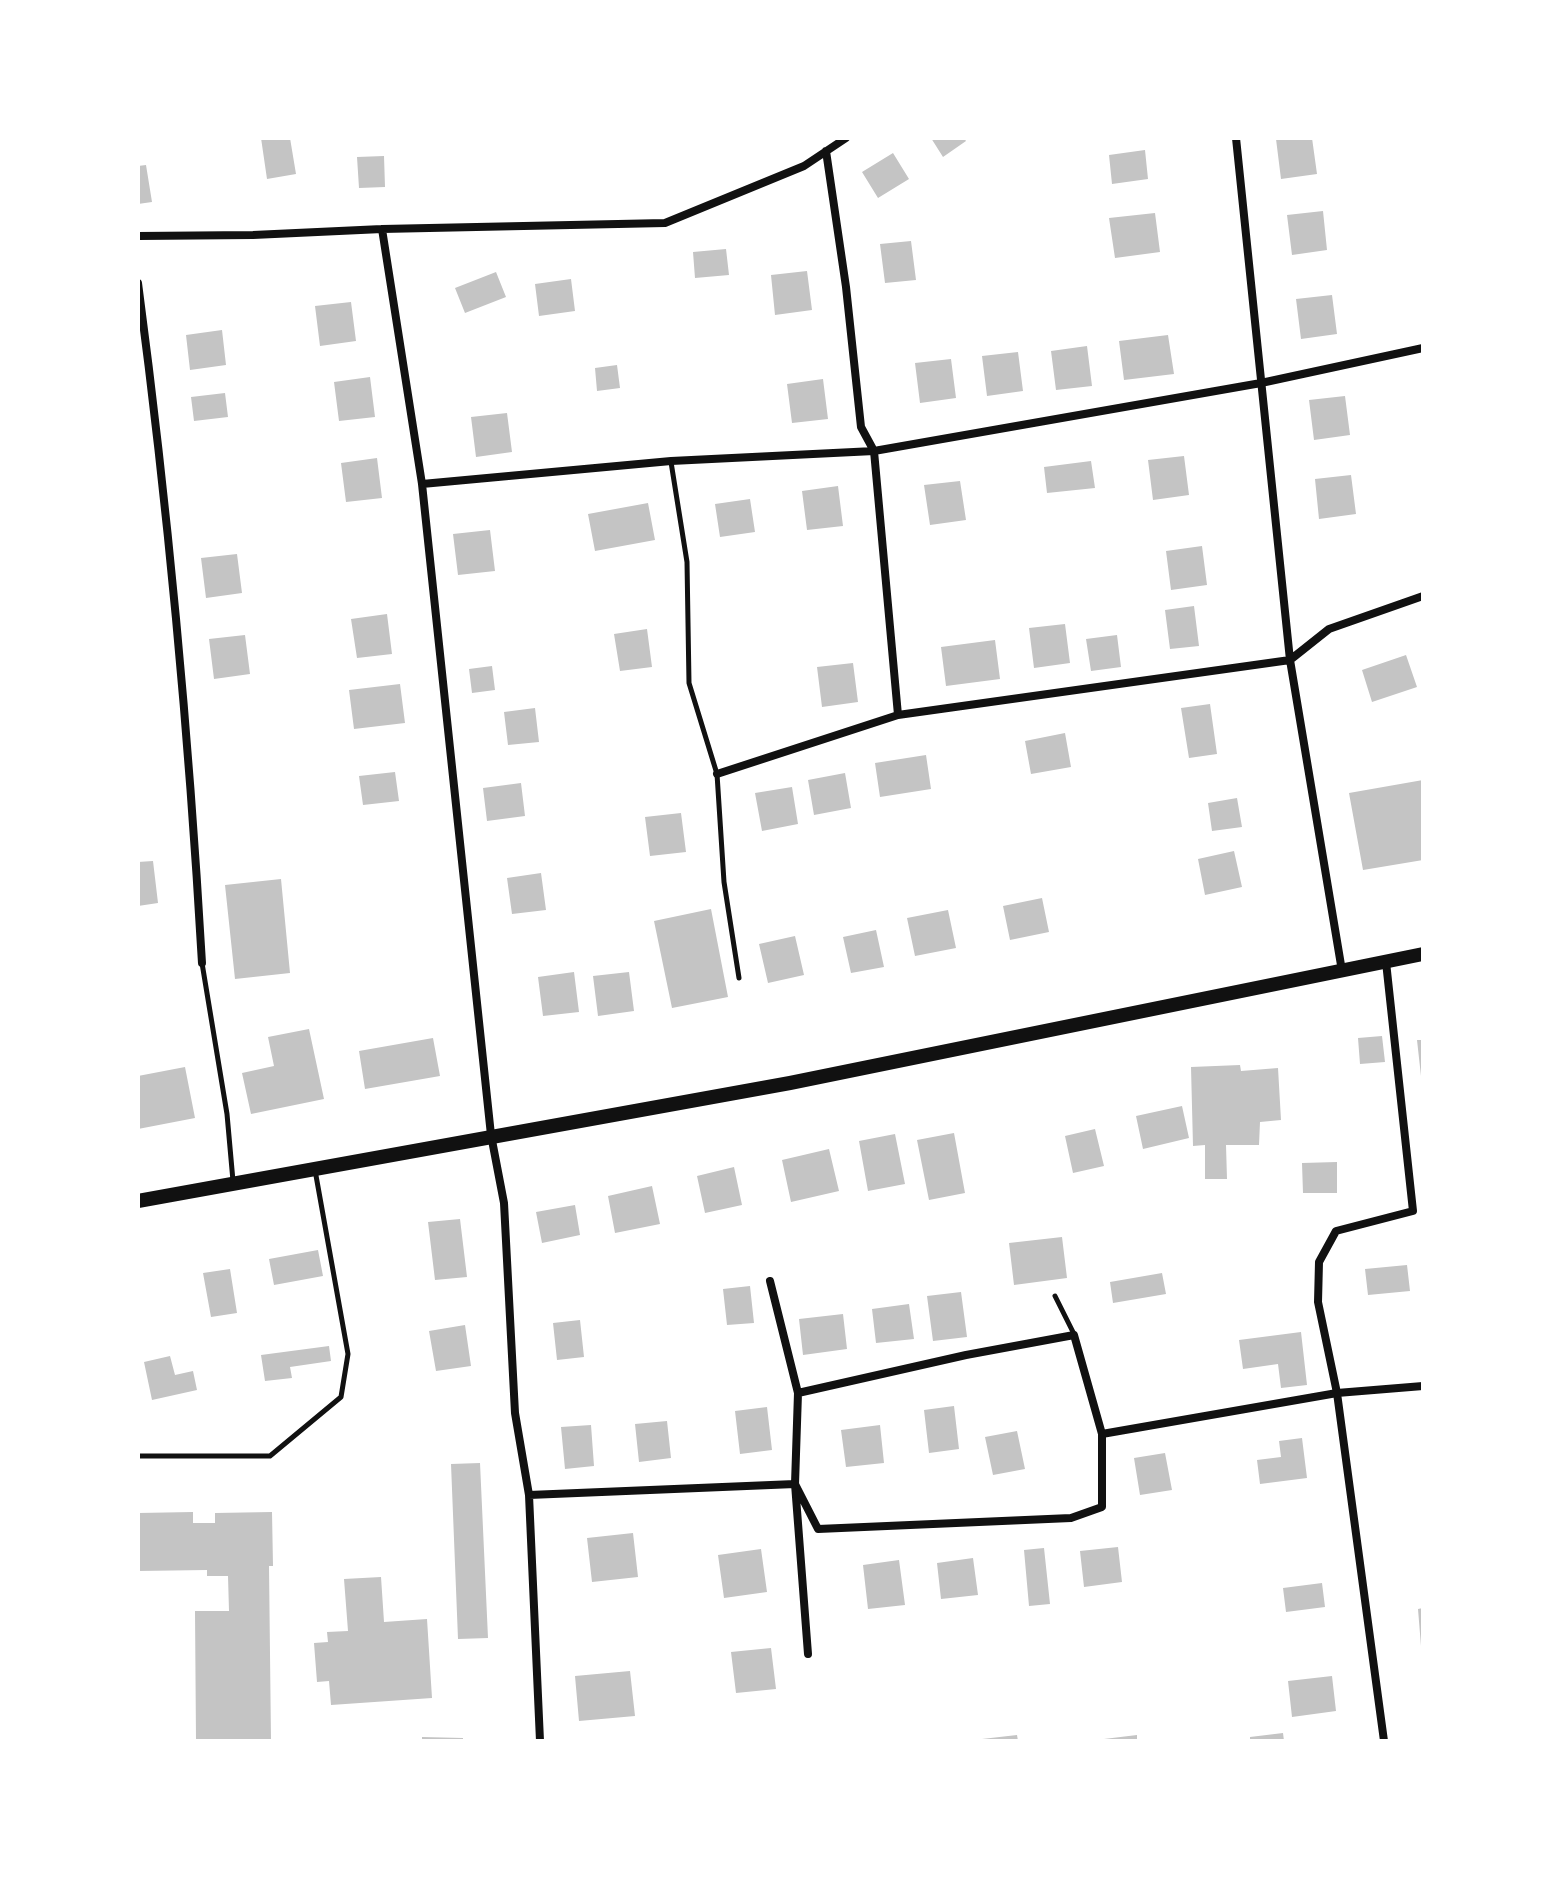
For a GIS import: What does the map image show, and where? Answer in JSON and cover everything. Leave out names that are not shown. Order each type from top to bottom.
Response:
[{"type":"main road","points":[[138,1201],[790,1083],[1422,955]]},
{"type":"street","points":[[138,236],[665,223],[804,166],[846,138]]},
{"type":"street","points":[[1236,138],[1290,660],[1342,971]]},
{"type":"street","points":[[826,151],[846,287],[861,427],[874,451],[898,715]]},
{"type":"street","points":[[382,229],[422,484],[491,1135],[504,1203],[515,1413],[529,1495],[540,1741]]},
{"type":"street","points":[[138,283],[159,442],[194,814],[202,963]]},
{"type":"street","points":[[422,484],[671,461],[874,451],[1261,383],[1423,348]]},
{"type":"street","points":[[717,774],[898,715],[1290,660],[1329,629],[1423,596]]},
{"type":"street","points":[[1384,1741],[1337,1393],[1318,1302],[1319,1262],[1336,1231],[1413,1211],[1386,962]]},
{"type":"street","points":[[770,1281],[798,1393],[795,1484],[808,1654]]},
{"type":"street","points":[[795,1484],[818,1529],[1071,1518],[1102,1507],[1102,1434],[1074,1335],[966,1355],[798,1393]]},
{"type":"street","points":[[1102,1434],[1337,1393],[1423,1386]]},
{"type":"street","points":[[529,1495],[795,1484]]},
{"type":"lane","points":[[671,461],[687,562],[689,683],[717,774],[724,882],[739,978]]},
{"type":"lane","points":[[202,963],[227,1114],[233,1182]]},
{"type":"lane","points":[[138,1456],[270,1456],[341,1397],[348,1354],[315,1168]]},
{"type":"lane","points":[[1055,1296],[1074,1335]]},
{"type":"building","points":[[261,138],[290,138],[296,174],[267,179]]},
{"type":"building","points":[[931,138],[964,138],[966,141],[943,157]]},
{"type":"building","points":[[1312,138],[1317,174],[1281,179],[1276,139]]},
{"type":"building","points":[[1145,150],[1148,179],[1112,184],[1109,155]]},
{"type":"building","points":[[893,153],[909,179],[878,198],[862,172]]},
{"type":"building","points":[[384,156],[385,187],[359,188],[357,157]]},
{"type":"building","points":[[146,165],[152,202],[138,204],[138,166]]},
{"type":"building","points":[[1323,211],[1327,250],[1292,255],[1287,215]]},
{"type":"building","points":[[1155,213],[1160,252],[1115,258],[1109,218]]},
{"type":"building","points":[[911,241],[916,280],[885,283],[880,244]]},
{"type":"building","points":[[726,249],[729,275],[695,278],[693,252]]},
{"type":"building","points":[[807,271],[812,310],[775,315],[771,275]]},
{"type":"building","points":[[496,272],[506,297],[465,313],[455,288]]},
{"type":"building","points":[[571,279],[575,311],[539,316],[535,284]]},
{"type":"building","points":[[1332,295],[1337,334],[1301,339],[1296,299]]},
{"type":"building","points":[[351,302],[356,341],[320,346],[315,306]]},
{"type":"building","points":[[222,330],[226,365],[190,370],[186,335]]},
{"type":"building","points":[[1168,335],[1174,374],[1124,380],[1119,341]]},
{"type":"building","points":[[1087,346],[1092,386],[1056,390],[1051,351]]},
{"type":"building","points":[[1018,352],[1023,391],[987,396],[982,356]]},
{"type":"building","points":[[951,359],[956,398],[920,403],[915,363]]},
{"type":"building","points":[[617,365],[620,388],[597,391],[595,368]]},
{"type":"building","points":[[370,377],[375,417],[339,421],[334,382]]},
{"type":"building","points":[[823,379],[828,419],[792,423],[787,384]]},
{"type":"building","points":[[225,393],[228,417],[194,421],[191,397]]},
{"type":"building","points":[[1345,396],[1350,435],[1314,440],[1309,400]]},
{"type":"building","points":[[507,413],[512,452],[476,457],[471,417]]},
{"type":"building","points":[[1184,456],[1189,495],[1153,500],[1148,460]]},
{"type":"building","points":[[377,458],[382,498],[346,502],[341,463]]},
{"type":"building","points":[[1091,461],[1095,488],[1047,493],[1044,467]]},
{"type":"building","points":[[1351,475],[1356,514],[1319,519],[1315,479]]},
{"type":"building","points":[[960,481],[966,520],[930,525],[924,485]]},
{"type":"building","points":[[838,486],[843,526],[807,530],[802,491]]},
{"type":"building","points":[[750,499],[755,532],[720,537],[715,504]]},
{"type":"building","points":[[648,503],[655,540],[595,551],[588,514]]},
{"type":"building","points":[[490,530],[495,571],[458,575],[453,534]]},
{"type":"building","points":[[1202,546],[1207,585],[1171,590],[1166,551]]},
{"type":"building","points":[[237,554],[242,593],[206,598],[201,558]]},
{"type":"building","points":[[1194,606],[1199,646],[1170,649],[1165,610]]},
{"type":"building","points":[[387,614],[392,654],[357,658],[351,619]]},
{"type":"building","points":[[1065,624],[1070,663],[1034,668],[1029,628]]},
{"type":"building","points":[[647,629],[652,667],[620,671],[614,634]]},
{"type":"building","points":[[245,635],[250,674],[214,679],[209,639]]},
{"type":"building","points":[[1117,635],[1121,667],[1091,671],[1086,639]]},
{"type":"building","points":[[995,640],[1000,679],[946,686],[941,647]]},
{"type":"building","points":[[1406,655],[1417,687],[1372,702],[1362,670]]},
{"type":"building","points":[[853,663],[858,702],[822,707],[817,667]]},
{"type":"building","points":[[492,666],[495,690],[472,693],[469,669]]},
{"type":"building","points":[[400,684],[405,723],[354,729],[349,690]]},
{"type":"building","points":[[1210,704],[1217,754],[1189,758],[1181,708]]},
{"type":"building","points":[[535,708],[539,742],[508,745],[504,712]]},
{"type":"building","points":[[1065,733],[1071,767],[1031,774],[1025,741]]},
{"type":"building","points":[[926,755],[931,789],[880,797],[875,763]]},
{"type":"building","points":[[395,772],[399,801],[363,805],[359,776]]},
{"type":"building","points":[[845,773],[851,808],[814,815],[808,780]]},
{"type":"building","points":[[1423,780],[1423,860],[1363,870],[1349,793]]},
{"type":"building","points":[[521,783],[525,816],[487,821],[483,788]]},
{"type":"building","points":[[792,787],[798,824],[762,831],[755,793]]},
{"type":"building","points":[[1237,798],[1242,827],[1212,831],[1208,803]]},
{"type":"building","points":[[681,813],[686,852],[650,856],[645,817]]},
{"type":"building","points":[[1234,851],[1242,887],[1205,895],[1198,859]]},
{"type":"building","points":[[153,861],[158,903],[138,906],[138,862]]},
{"type":"building","points":[[541,873],[546,910],[512,914],[507,878]]},
{"type":"building","points":[[281,879],[290,973],[235,979],[225,885]]},
{"type":"building","points":[[1042,898],[1049,932],[1010,940],[1003,906]]},
{"type":"building","points":[[711,909],[728,997],[672,1008],[654,921]]},
{"type":"building","points":[[948,910],[956,948],[915,956],[907,918]]},
{"type":"building","points":[[876,930],[884,967],[851,973],[843,937]]},
{"type":"building","points":[[795,936],[804,975],[768,983],[759,944]]},
{"type":"building","points":[[574,972],[579,1012],[543,1016],[538,977]]},
{"type":"building","points":[[629,972],[634,1011],[598,1016],[593,976]]},
{"type":"building","points":[[309,1029],[324,1099],[251,1114],[242,1073],[274,1066],[268,1037]]},
{"type":"building","points":[[1382,1036],[1385,1062],[1360,1064],[1358,1038]]},
{"type":"building","points":[[433,1038],[440,1076],[365,1089],[359,1051]]},
{"type":"building","points":[[1417,1040],[1423,1040],[1423,1076],[1421,1076]]},
{"type":"building","points":[[1240,1065],[1241,1071],[1278,1068],[1281,1120],[1260,1122],[1259,1145],[1226,1145],[1227,1179],[1205,1179],[1205,1145],[1193,1146],[1191,1067]]},
{"type":"building","points":[[185,1067],[195,1118],[138,1129],[138,1076]]},
{"type":"building","points":[[1182,1106],[1189,1138],[1143,1149],[1136,1116]]},
{"type":"building","points":[[1095,1129],[1104,1166],[1073,1173],[1065,1136]]},
{"type":"building","points":[[954,1133],[965,1193],[929,1200],[917,1140]]},
{"type":"building","points":[[895,1134],[905,1184],[868,1191],[859,1141]]},
{"type":"building","points":[[829,1149],[839,1191],[791,1202],[782,1160]]},
{"type":"building","points":[[1337,1162],[1337,1193],[1303,1193],[1302,1163]]},
{"type":"building","points":[[734,1167],[742,1205],[705,1213],[697,1176]]},
{"type":"building","points":[[652,1186],[660,1224],[615,1233],[608,1196]]},
{"type":"building","points":[[575,1205],[580,1235],[542,1243],[536,1212]]},
{"type":"building","points":[[460,1219],[467,1277],[435,1280],[428,1222]]},
{"type":"building","points":[[1062,1237],[1067,1278],[1014,1285],[1009,1243]]},
{"type":"building","points":[[318,1250],[323,1276],[274,1285],[269,1259]]},
{"type":"building","points":[[1407,1265],[1410,1291],[1368,1295],[1365,1269]]},
{"type":"building","points":[[230,1269],[237,1313],[211,1317],[203,1273]]},
{"type":"building","points":[[1162,1273],[1166,1294],[1113,1303],[1110,1282]]},
{"type":"building","points":[[750,1286],[754,1323],[727,1325],[723,1289]]},
{"type":"building","points":[[961,1292],[967,1337],[933,1341],[927,1296]]},
{"type":"building","points":[[909,1304],[914,1339],[876,1343],[872,1309]]},
{"type":"building","points":[[843,1314],[847,1349],[803,1355],[799,1319]]},
{"type":"building","points":[[580,1320],[584,1357],[557,1360],[553,1323]]},
{"type":"building","points":[[465,1325],[471,1366],[436,1371],[429,1331]]},
{"type":"building","points":[[1301,1332],[1307,1385],[1281,1388],[1278,1364],[1243,1369],[1239,1340]]},
{"type":"building","points":[[329,1346],[331,1361],[290,1367],[292,1378],[265,1381],[261,1355]]},
{"type":"building","points":[[170,1356],[175,1375],[193,1371],[197,1390],[152,1400],[144,1362]]},
{"type":"building","points":[[954,1406],[959,1449],[929,1453],[924,1410]]},
{"type":"building","points":[[767,1407],[772,1450],[740,1454],[735,1411]]},
{"type":"building","points":[[667,1421],[671,1458],[639,1462],[635,1424]]},
{"type":"building","points":[[591,1425],[594,1466],[565,1469],[561,1427]]},
{"type":"building","points":[[880,1425],[884,1463],[846,1467],[841,1430]]},
{"type":"building","points":[[1017,1431],[1025,1469],[993,1475],[985,1437]]},
{"type":"building","points":[[1302,1438],[1307,1478],[1260,1484],[1257,1460],[1281,1457],[1279,1441]]},
{"type":"building","points":[[1165,1453],[1172,1490],[1140,1495],[1134,1458]]},
{"type":"building","points":[[480,1463],[488,1638],[458,1639],[451,1464]]},
{"type":"building","points":[[193,1512],[193,1523],[215,1523],[215,1513],[272,1512],[273,1566],[269,1566],[271,1741],[196,1741],[195,1611],[229,1611],[228,1576],[207,1576],[207,1570],[138,1571],[138,1513]]},
{"type":"building","points":[[633,1533],[638,1577],[592,1582],[587,1538]]},
{"type":"building","points":[[1118,1547],[1122,1582],[1084,1587],[1080,1551]]},
{"type":"building","points":[[1044,1548],[1050,1604],[1029,1606],[1024,1550]]},
{"type":"building","points":[[761,1549],[767,1592],[724,1598],[718,1555]]},
{"type":"building","points":[[973,1558],[978,1595],[941,1599],[937,1563]]},
{"type":"building","points":[[899,1560],[905,1605],[868,1609],[863,1565]]},
{"type":"building","points":[[381,1577],[384,1622],[427,1619],[432,1698],[331,1705],[329,1681],[317,1682],[314,1643],[328,1642],[327,1632],[348,1631],[344,1579]]},
{"type":"building","points":[[1322,1583],[1325,1607],[1286,1612],[1283,1588]]},
{"type":"building","points":[[1423,1608],[1423,1646],[1421,1646],[1418,1609]]},
{"type":"building","points":[[771,1648],[776,1689],[736,1693],[731,1652]]},
{"type":"building","points":[[630,1671],[635,1716],[579,1721],[575,1676]]},
{"type":"building","points":[[1332,1676],[1336,1711],[1292,1717],[1288,1681]]},
{"type":"building","points":[[1283,1733],[1284,1741],[1250,1741],[1250,1737]]},
{"type":"building","points":[[1017,1735],[1018,1741],[982,1741],[982,1739]]},
{"type":"building","points":[[1137,1735],[1137,1741],[1104,1741],[1104,1739]]},
{"type":"building","points":[[422,1737],[463,1738],[463,1741],[422,1741]]}]
